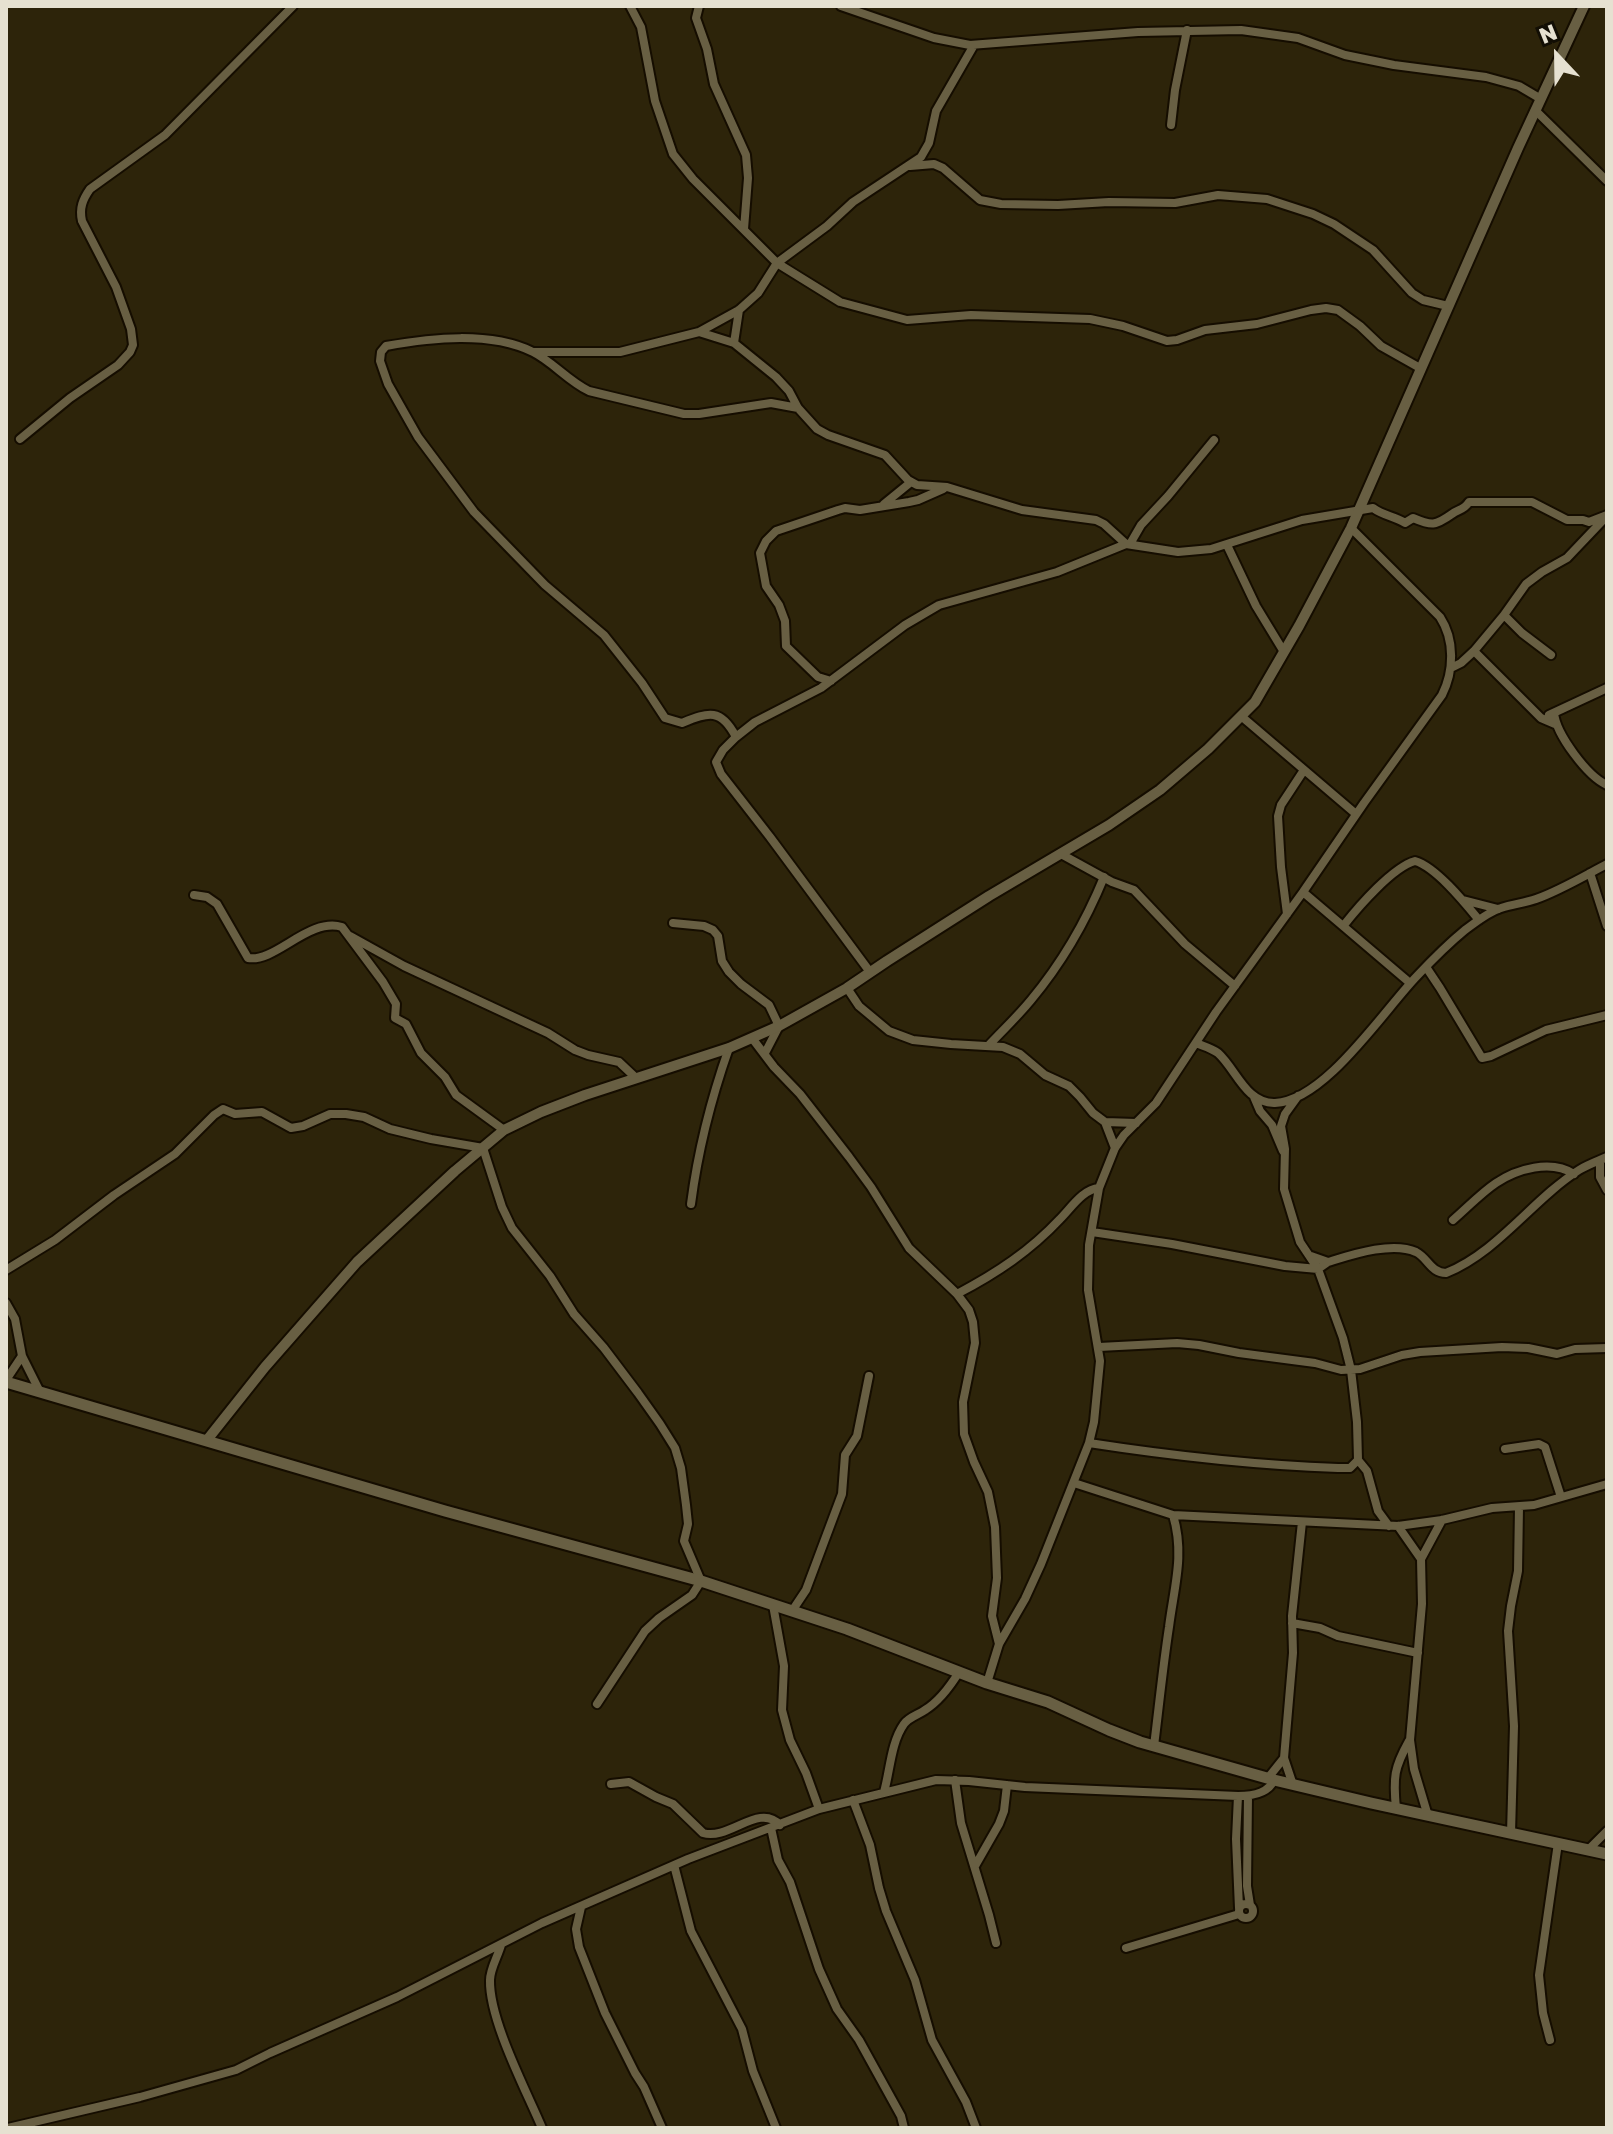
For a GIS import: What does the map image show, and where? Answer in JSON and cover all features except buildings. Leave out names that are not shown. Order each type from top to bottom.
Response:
[{"type":"main road","points":[[6,1381],[445,1511],[701,1581],[847,1629],[987,1683],[1048,1702],[1109,1730],[1154,1746],[1293,1785],[1607,1854]]},
{"type":"street","points":[[20,439],[70,398],[118,365],[133,345],[121,300],[82,221],[83,198],[90,189],[184,118],[293,6]]},
{"type":"street","points":[[630,6],[641,27],[655,101],[673,154],[693,179],[777,263],[840,302],[907,320],[971,315],[1090,319],[1167,341],[1214,328],[1257,324],[1320,309],[1338,310],[1381,346],[1420,368]]},
{"type":"street","points":[[699,6],[696,18],[707,49],[714,84],[746,155],[748,178],[744,229]]},
{"type":"street","points":[[841,6],[934,38],[974,45],[1076,36],[1241,30],[1298,38],[1345,55],[1486,77],[1519,86],[1541,99]]},
{"type":"street","points":[[207,1440],[265,1367],[357,1262],[504,1130],[541,1112],[729,1048],[779,1026],[847,988],[1160,790],[1208,749],[1255,702],[1360,509],[1420,368],[1584,6]]},
{"type":"street","points":[[1171,125],[1187,30]]},
{"type":"street","points":[[736,737],[728,722],[717,715],[697,717],[682,723],[665,718],[604,635],[545,585],[474,512],[418,437],[388,384],[380,361],[381,352],[386,346],[436,339],[475,339],[533,352],[620,352],[699,332],[739,310],[758,293],[777,263],[827,226],[853,202],[910,166],[926,151],[936,111],[974,45]]},
{"type":"street","points":[[1535,110],[1607,181]]},
{"type":"street","points":[[910,166],[934,164],[980,200],[1001,204],[1175,203],[1218,195],[1267,199],[1334,224],[1373,250],[1412,293],[1423,300],[1448,306]]},
{"type":"street","points":[[734,343],[739,310]]},
{"type":"street","points":[[699,332],[734,343],[776,377],[817,429],[885,455],[917,485],[945,488],[1022,510],[1096,520],[1128,544]]},
{"type":"street","points":[[533,352],[589,391],[677,412],[699,414],[771,403],[798,408]]},
{"type":"street","points":[[1128,544],[1214,440]]},
{"type":"street","points":[[880,506],[911,482]]},
{"type":"street","points":[[831,681],[818,677],[786,646],[785,621],[766,586],[760,553],[772,534],[786,527],[845,508],[860,510],[918,500],[945,488]]},
{"type":"street","points":[[870,972],[716,767],[718,758],[736,737],[755,722],[821,688],[905,625],[939,605],[1057,572],[1128,544],[1178,552],[1211,549],[1302,520],[1373,508],[1383,516],[1395,516],[1405,523],[1413,518],[1426,524],[1439,524],[1464,509],[1469,502],[1532,502],[1567,520],[1589,522],[1607,516]]},
{"type":"street","points":[[1451,668],[1474,651],[1526,584],[1567,558],[1607,516]]},
{"type":"street","points":[[987,1683],[999,1644],[1036,1576],[1089,1443],[1100,1361],[1088,1290],[1089,1245],[1099,1188],[1115,1148],[1156,1103],[1447,685],[1451,668],[1450,637],[1440,617],[1351,528]]},
{"type":"street","points":[[1227,545],[1256,606],[1284,652]]},
{"type":"street","points":[[1504,615],[1551,655]]},
{"type":"street","points":[[1474,651],[1541,718],[1555,724]]},
{"type":"street","points":[[818,677],[821,688]]},
{"type":"street","points":[[1541,718],[1607,688]]},
{"type":"street","points":[[1554,713],[1555,724],[1580,761],[1598,781],[1607,785]]},
{"type":"street","points":[[1241,716],[1356,814]]},
{"type":"street","points":[[1287,915],[1278,816],[1281,805],[1304,770]]},
{"type":"street","points":[[1061,854],[1134,890],[1185,944],[1235,986]]},
{"type":"street","points":[[1344,925],[1365,900],[1403,866],[1415,861],[1426,866],[1479,920]]},
{"type":"street","points":[[1196,1043],[1216,1052],[1259,1100],[1276,1103],[1299,1095],[1353,1053],[1375,1022],[1410,983],[1479,920],[1498,909],[1546,895],[1607,864]]},
{"type":"street","points":[[1590,873],[1607,926]]},
{"type":"street","points":[[988,1046],[1032,999],[1063,955],[1090,911],[1104,877]]},
{"type":"street","points":[[1303,892],[1410,983]]},
{"type":"street","points":[[194,895],[207,897],[217,904],[248,958],[260,958],[328,925],[342,927],[383,982],[396,1004],[395,1018],[406,1024],[421,1053],[445,1077],[460,1099],[504,1130]]},
{"type":"street","points":[[1462,900],[1498,909]]},
{"type":"street","points":[[673,923],[713,930],[718,936],[722,961],[729,972],[769,1005],[779,1026]]},
{"type":"street","points":[[349,936],[415,972],[548,1033],[575,1050],[619,1062],[636,1078]]},
{"type":"street","points":[[1426,967],[1482,1058],[1546,1030],[1607,1015]]},
{"type":"street","points":[[847,988],[859,1006],[889,1031],[913,1040],[1003,1047],[1020,1054],[1045,1075],[1069,1086],[1105,1122],[1115,1148]]},
{"type":"street","points":[[765,1053],[779,1026]]},
{"type":"street","points":[[752,1038],[849,1157],[909,1248],[957,1294],[969,1310],[974,1333],[963,1402],[964,1434],[988,1492],[995,1527],[997,1578],[992,1616],[999,1644]]},
{"type":"street","points":[[691,1204],[697,1157],[729,1048]]},
{"type":"street","points":[[1299,1095],[1281,1126],[1285,1143],[1284,1189],[1300,1242],[1318,1269],[1343,1338],[1351,1370],[1358,1460],[1367,1471],[1378,1511],[1421,1559]]},
{"type":"street","points":[[1254,1096],[1260,1111],[1272,1125],[1285,1156]]},
{"type":"street","points":[[6,1270],[55,1240],[175,1154],[223,1109],[235,1114],[262,1112],[291,1128],[330,1114],[346,1114],[364,1117],[390,1129],[483,1148]]},
{"type":"street","points":[[1105,1122],[1136,1123]]},
{"type":"street","points":[[483,1148],[512,1228],[660,1424],[675,1448],[681,1468],[688,1524],[684,1541],[701,1581],[692,1595],[645,1631],[597,1704]]},
{"type":"street","points":[[1092,1232],[1318,1269],[1328,1262],[1360,1252],[1395,1248],[1416,1252],[1436,1271],[1446,1273],[1484,1250],[1577,1172],[1604,1159]]},
{"type":"street","points":[[1604,1159],[1600,1177],[1607,1190]]},
{"type":"street","points":[[1453,1220],[1497,1182],[1533,1167],[1557,1167],[1600,1177]]},
{"type":"street","points":[[957,1294],[1011,1263],[1083,1195],[1093,1188],[1099,1188]]},
{"type":"street","points":[[1310,1256],[1328,1262]]},
{"type":"street","points":[[6,1303],[15,1319],[22,1356],[39,1390]]},
{"type":"street","points":[[1099,1347],[1177,1343],[1199,1345],[1341,1370],[1420,1352],[1502,1347],[1557,1354],[1575,1349],[1607,1348]]},
{"type":"street","points":[[6,1381],[22,1356]]},
{"type":"street","points":[[792,1611],[806,1590],[842,1494],[845,1455],[857,1436],[869,1376]]},
{"type":"street","points":[[1089,1443],[1257,1465],[1350,1468],[1358,1460]]},
{"type":"street","points":[[1505,1449],[1539,1444],[1545,1447],[1561,1497]]},
{"type":"street","points":[[1074,1483],[1173,1515],[1394,1526],[1442,1520],[1492,1508],[1534,1505],[1607,1484]]},
{"type":"street","points":[[1511,1833],[1514,1726],[1508,1631],[1518,1571],[1519,1507]]},
{"type":"street","points":[[1154,1746],[1179,1569],[1179,1535],[1173,1515]]},
{"type":"street","points":[[1428,1816],[1414,1769],[1410,1740],[1422,1604],[1421,1559],[1442,1520]]},
{"type":"street","points":[[1293,1785],[1284,1758],[1302,1522]]},
{"type":"street","points":[[773,1605],[784,1666],[782,1710],[790,1740],[819,1809]]},
{"type":"street","points":[[1292,1623],[1418,1653]]},
{"type":"street","points":[[884,1792],[902,1727],[932,1705],[959,1672]]},
{"type":"street","points":[[1396,1809],[1395,1768],[1410,1740]]},
{"type":"street","points":[[8,2128],[140,2097],[236,2070],[674,1865],[819,1809],[936,1780],[1243,1796],[1270,1788],[1271,1779],[1284,1758]]},
{"type":"street","points":[[955,1780],[957,1809],[996,1943]]},
{"type":"street","points":[[611,1784],[623,1781],[637,1785],[673,1804],[708,1835],[726,1832],[758,1818],[777,1821],[778,1860],[790,1882],[819,1969],[837,2009],[859,2040],[901,2116],[904,2128]]},
{"type":"street","points":[[975,1866],[999,1824],[1007,1785]]},
{"type":"street","points":[[1126,1948],[1239,1911],[1244,1904],[1250,1905],[1243,1796]]},
{"type":"street","points":[[1239,1911],[1236,1839],[1243,1796]]},
{"type":"street","points":[[853,1800],[870,1845],[886,1911],[915,1980],[932,2040],[966,2102],[976,2128]]},
{"type":"street","points":[[1588,1850],[1607,1831]]},
{"type":"street","points":[[1550,2040],[1539,1975],[1558,1843]]},
{"type":"street","points":[[674,1865],[691,1931],[742,2029],[753,2071],[776,2128]]},
{"type":"street","points":[[581,1907],[576,1929],[579,1947],[605,2013],[662,2128]]},
{"type":"street","points":[[502,1944],[489,1983],[496,2017],[542,2128]]}]
